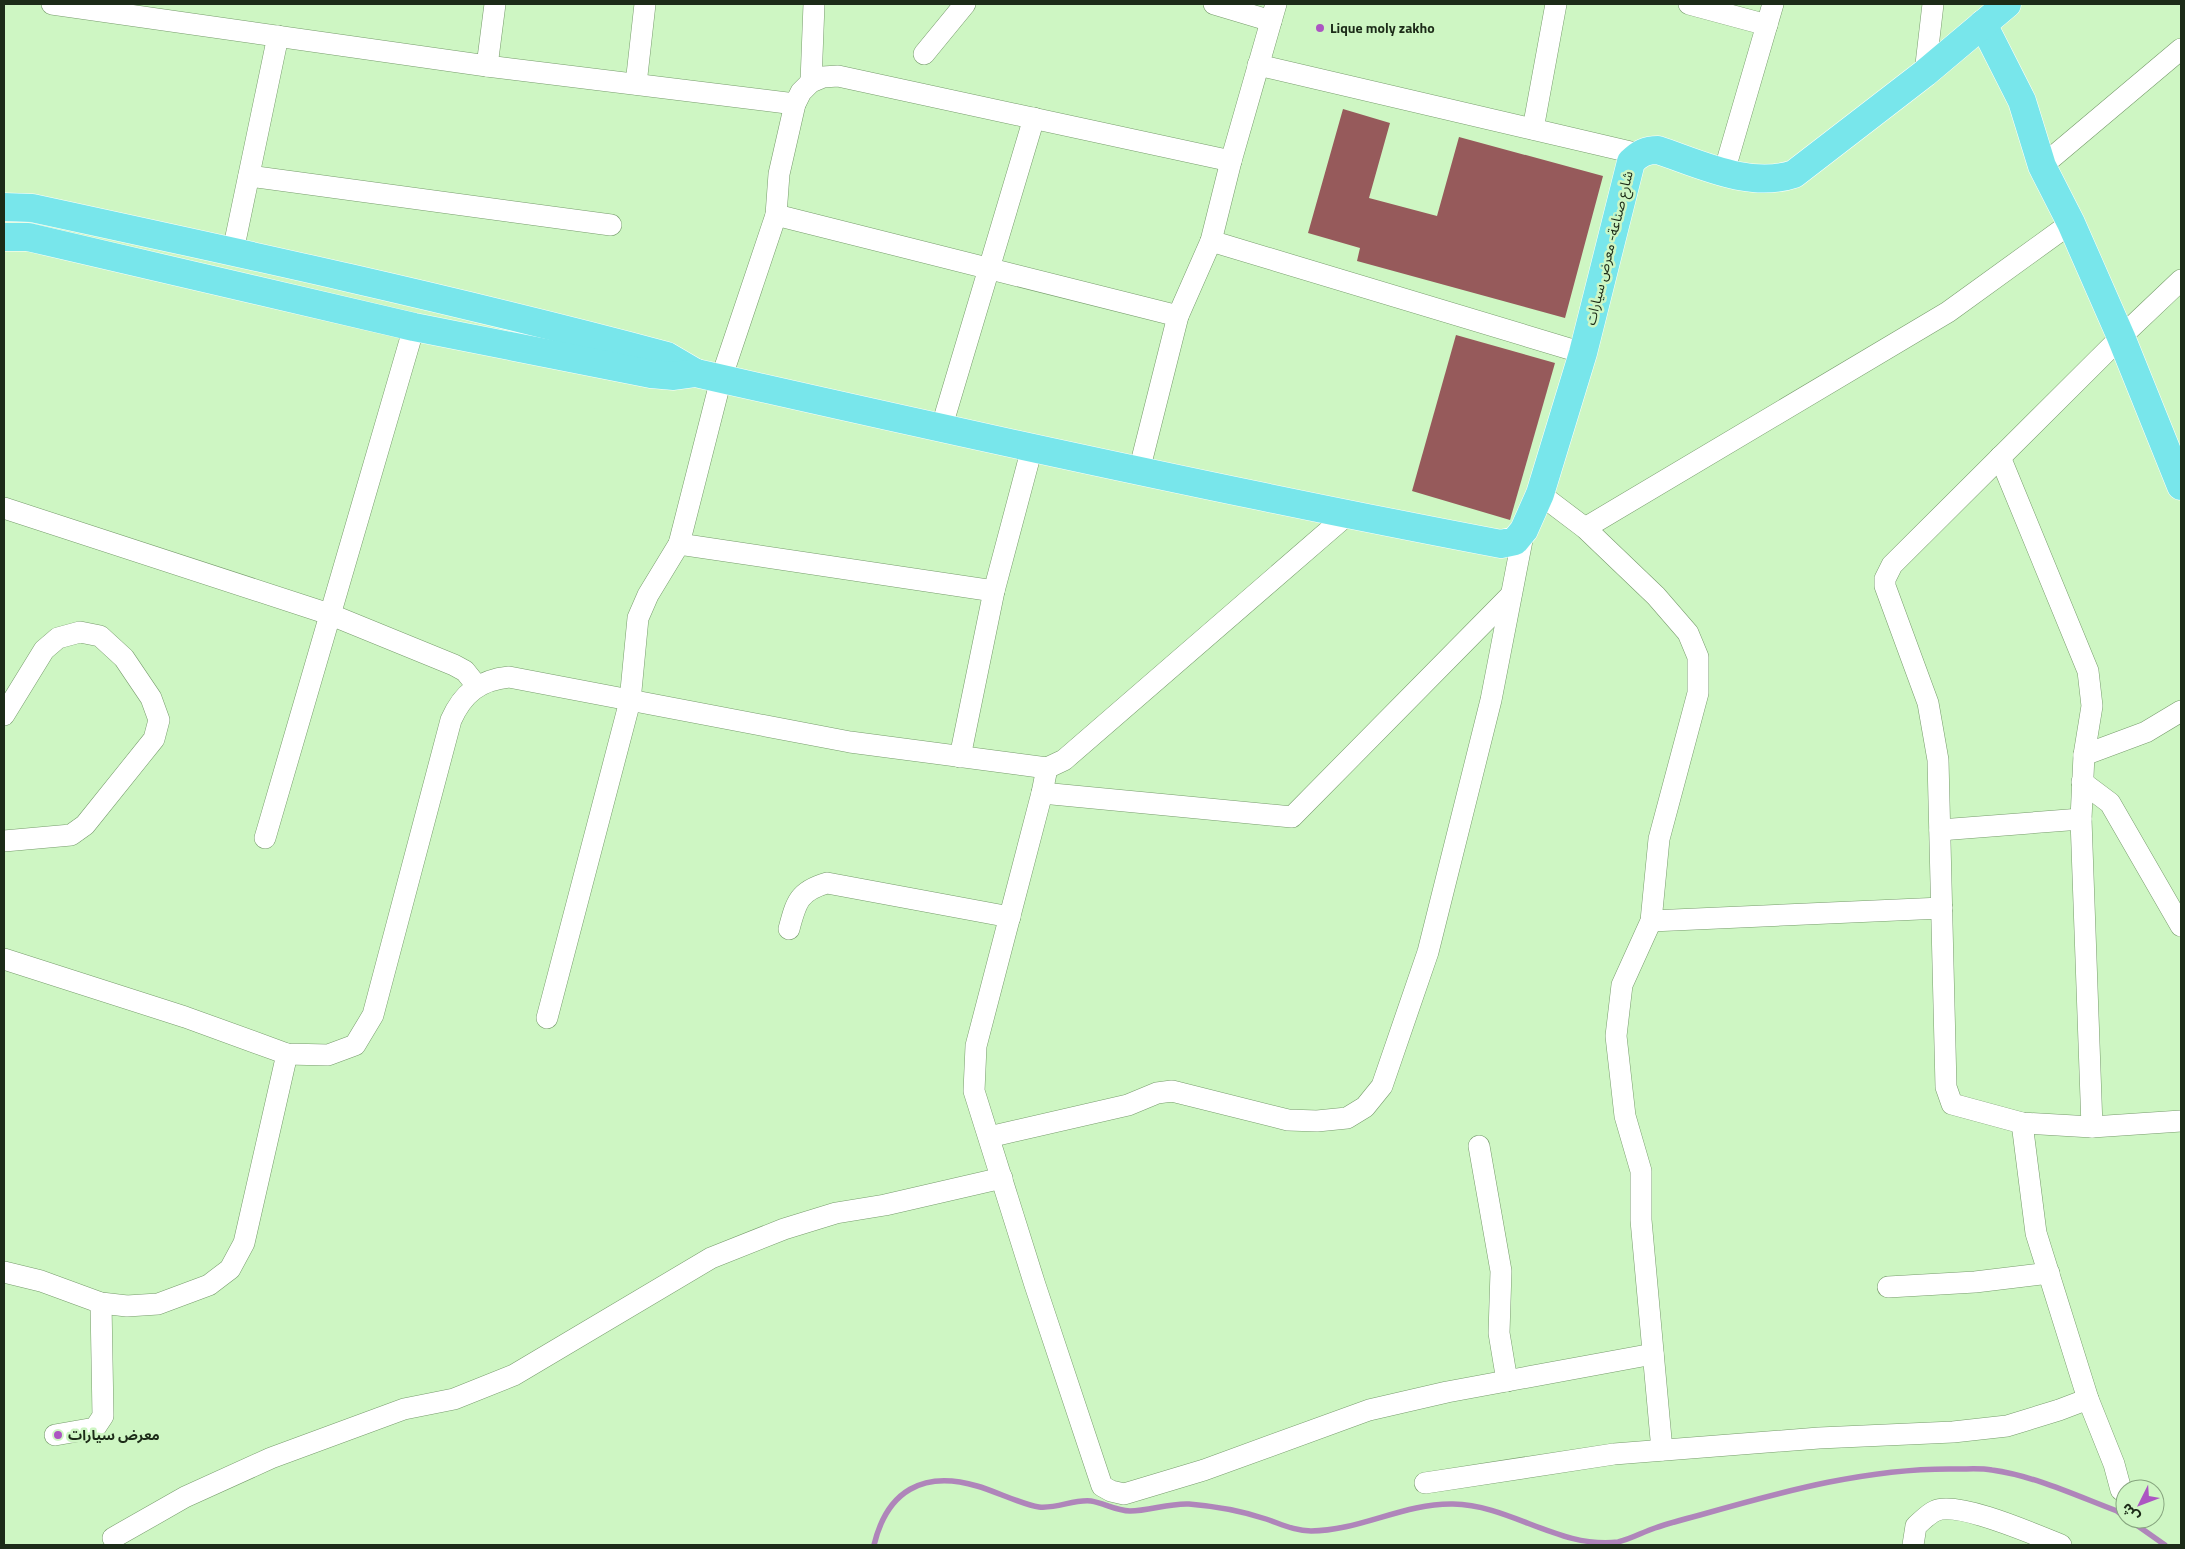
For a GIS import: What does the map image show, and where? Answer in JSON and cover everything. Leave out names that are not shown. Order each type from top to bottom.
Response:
[{"type":"main road","name":"شارع صناعة- معرض سيارات","points":[[1524,530],[1540,494],[1583,354],[1631,162],[1639,154],[1648,150],[1658,150],[1724,172],[1763,180],[1773,180],[1794,174],[1925,73],[2007,4]]},
{"type":"main road","points":[[1983,24],[2022,101],[2042,166],[2071,223],[2121,337],[2181,486]]},
{"type":"main road","points":[[4,207],[32,208],[233,251],[667,356],[709,376]]},
{"type":"main road","points":[[4,237],[28,237],[414,327],[651,374],[709,376],[1032,448],[1347,515],[1501,544],[1515,541],[1524,530]]},
{"type":"street","points":[[52,4],[488,66],[795,104]]},
{"type":"street","points":[[488,66],[495,4]]},
{"type":"street","points":[[636,84],[645,4]]},
{"type":"street","points":[[811,82],[814,4]]},
{"type":"street","points":[[924,54],[965,4]]},
{"type":"street","points":[[1139,471],[1178,316],[1211,241],[1231,161],[1273,12],[1214,4]]},
{"type":"street","points":[[1533,129],[1556,4]]},
{"type":"street","points":[[1690,4],[1767,25]]},
{"type":"street","points":[[1724,172],[1773,4]]},
{"type":"street","points":[[1925,73],[1933,4]]},
{"type":"street","points":[[233,251],[278,36]]},
{"type":"street","points":[[2042,166],[2181,49]]},
{"type":"street","points":[[1258,65],[1639,154]]},
{"type":"street","points":[[547,1018],[630,701],[638,618],[648,595],[679,544],[709,376],[776,215],[779,174],[795,104],[801,92],[811,82],[823,77],[838,76],[1231,161]]},
{"type":"street","points":[[941,428],[1034,118]]},
{"type":"street","points":[[249,176],[611,225]]},
{"type":"street","points":[[776,215],[1178,316]]},
{"type":"street","points":[[1585,528],[1948,312],[2071,223]]},
{"type":"street","points":[[1211,241],[1583,354]]},
{"type":"street","points":[[2181,280],[2121,337],[1892,565],[1885,579],[1886,594],[1928,703],[1938,760],[1946,1087],[1952,1104],[2022,1123],[2092,1127],[2181,1121]]},
{"type":"street","points":[[265,838],[414,327]]},
{"type":"street","points":[[960,757],[994,591],[1032,448]]},
{"type":"street","points":[[2000,457],[2088,671],[2092,706],[2084,755],[2080,820],[2092,1127]]},
{"type":"street","points":[[1540,494],[1585,528],[1656,596],[1688,633],[1698,656],[1698,693],[1659,839],[1651,920],[1622,985],[1616,1036],[1625,1116],[1641,1171],[1641,1220],[1662,1450]]},
{"type":"street","points":[[4,508],[329,614],[454,665],[465,671],[477,686]]},
{"type":"street","points":[[4,959],[185,1017],[287,1054],[328,1055],[354,1044],[373,1015],[451,720],[457,705],[477,686],[496,678],[509,677],[850,742],[1047,768],[1064,760],[1347,515]]},
{"type":"street","points":[[989,1136],[1128,1105],[1157,1093],[1172,1090],[1288,1120],[1317,1121],[1347,1118],[1365,1107],[1382,1086],[1428,952],[1491,700],[1524,530]]},
{"type":"street","points":[[679,544],[994,591]]},
{"type":"street","points":[[1042,793],[1292,817],[1511,595]]},
{"type":"street","points":[[4,714],[44,650],[58,638],[80,632],[100,636],[124,658],[151,698],[159,720],[154,739],[85,825],[71,835],[4,842]]},
{"type":"street","points":[[2084,755],[2146,732],[2181,711]]},
{"type":"street","points":[[1047,768],[976,1046],[974,1091],[1102,1486],[1111,1491],[1124,1494],[1204,1470],[1370,1410],[1507,1381],[1653,1354]]},
{"type":"street","points":[[2082,782],[2110,803],[2181,926]]},
{"type":"street","points":[[1940,830],[2080,820]]},
{"type":"street","points":[[789,929],[801,896],[811,887],[827,883],[1010,916]]},
{"type":"street","points":[[1651,920],[1942,908]]},
{"type":"street","points":[[4,1272],[41,1281],[101,1303],[127,1306],[158,1304],[209,1285],[230,1269],[244,1243],[287,1054]]},
{"type":"street","points":[[2022,1123],[2036,1233],[2088,1399],[2118,1479]]},
{"type":"street","points":[[1479,1146],[1501,1271],[1499,1333],[1507,1381]]},
{"type":"street","points":[[113,1538],[185,1497],[271,1458],[404,1409],[454,1399],[514,1375],[711,1258],[784,1229],[836,1213],[885,1205],[1002,1178]]},
{"type":"street","points":[[1888,1287],[1975,1282],[2049,1273]]},
{"type":"street","points":[[55,1435],[95,1428],[103,1416],[101,1303]]},
{"type":"street","points":[[1425,1483],[1614,1454],[1819,1438],[1952,1432],[2007,1426],[2088,1399]]},
{"type":"street","points":[[1913,1545],[1916,1526],[1936,1510],[1962,1510],[2062,1545]]},
{"type":"building","points":[[1343,109],[1390,123],[1369,198],[1437,216],[1459,137],[1603,176],[1565,318],[1357,261],[1360,248],[1308,233]]},
{"type":"building","points":[[1456,335],[1555,363],[1510,520],[1412,491]]},
{"type":"waterway","points":[[874,1545],[880,1526],[898,1498],[910,1489],[924,1483],[940,1481],[977,1486],[1025,1504],[1039,1507],[1091,1501],[1120,1510],[1130,1511],[1189,1504],[1238,1511],[1305,1531],[1347,1527],[1417,1508],[1453,1504],[1495,1511],[1555,1533],[1575,1539],[1596,1542],[1618,1542],[1678,1521],[1796,1489],[1861,1476],[1926,1469],[1988,1469],[2008,1473],[2040,1482],[2115,1510]]},
{"type":"waterway","points":[[2142,1529],[2165,1545]]},
{"type":"place","name":"Lique moly zakho","points":[[1320,28]]},
{"type":"place","name":"معرض سيارات","points":[[58,1435]]}]
